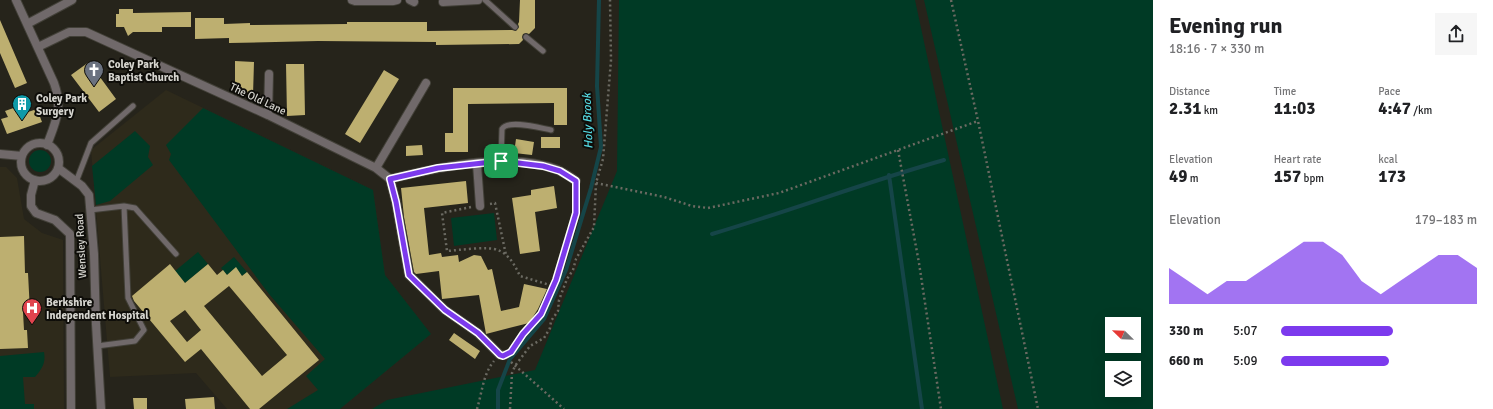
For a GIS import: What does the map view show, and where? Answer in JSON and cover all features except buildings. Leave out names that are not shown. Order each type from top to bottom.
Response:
[{"type":"street","points":[[16,0],[58,95],[59,109],[47,145]]},
{"type":"street","points":[[27,24],[72,0]]},
{"type":"street","points":[[352,0],[397,0]]},
{"type":"street","points":[[443,2],[478,0]]},
{"type":"street","name":"The Old Lane","points":[[38,47],[69,32],[86,32],[268,115],[376,168],[390,179]]},
{"type":"street","points":[[268,115],[269,74]]},
{"type":"street","points":[[376,168],[426,83]]},
{"type":"street","points":[[39,143],[47,145],[52,148],[58,157],[58,168],[51,177],[40,181],[35,180],[29,177],[22,168],[22,156],[30,146],[39,143]]},
{"type":"street","points":[[0,154],[22,156]]},
{"type":"street","points":[[503,356],[478,333],[445,310],[409,275],[396,202],[390,179],[438,168],[501,161],[543,166],[560,171],[576,181]]},
{"type":"street","points":[[478,164],[480,206]]},
{"type":"street","name":"Wensley Road","points":[[58,168],[82,186],[89,195],[94,254],[101,409]]},
{"type":"street","points":[[35,180],[30,195],[31,206],[36,213],[55,220],[70,234],[71,409]]},
{"type":"lane","points":[[485,0],[515,27]]},
{"type":"lane","points":[[526,37],[542,51]]},
{"type":"lane","points":[[76,182],[91,143],[133,106]]},
{"type":"lane","points":[[501,161],[502,129],[507,124],[519,124],[551,130]]},
{"type":"lane","points":[[90,210],[124,206],[135,208],[176,254]]},
{"type":"lane","points":[[97,346],[135,341],[144,330],[128,298],[124,206]]},
{"type":"path","points":[[510,409],[512,373],[515,366],[530,346],[544,338],[550,328],[551,321],[558,311],[558,304],[565,284],[573,270],[576,259],[594,227],[596,183],[603,159],[611,60],[610,0]]},
{"type":"path","points":[[951,0],[978,121],[1038,409]]},
{"type":"path","points":[[596,183],[664,197],[692,206],[708,208],[779,194],[978,121]]},
{"type":"path","points":[[898,150],[919,262],[941,409]]},
{"type":"path","points":[[477,409],[490,366],[511,352],[523,334],[541,314],[562,262],[576,213],[576,181]]},
{"type":"path","points":[[506,255],[495,203],[442,213],[447,251],[497,249],[506,255],[514,264],[520,276],[553,286]]},
{"type":"path","points":[[515,366],[564,409]]},
{"type":"shaded area","points":[[166,90],[373,190],[385,275],[431,334],[340,409],[227,409],[196,373],[110,377],[91,150]]},
{"type":"shaded area","name":"Berkshire Independent Hospital","points":[[0,167],[6,167],[17,178],[24,219],[42,233],[63,240],[64,409],[0,409]]},
{"type":"green space","points":[[619,0],[915,0],[1003,409],[372,409],[387,400],[535,370],[617,171]]},
{"type":"green space","points":[[924,0],[1153,0],[1153,409],[1018,409]]},
{"type":"green space","points":[[203,108],[373,190],[385,275],[431,334],[340,409],[287,409],[318,390],[306,376],[325,359],[269,294],[169,160],[171,154],[166,145]]},
{"type":"green space","points":[[135,131],[150,146],[148,157],[153,165],[110,201],[96,205],[92,166]]},
{"type":"green space","points":[[40,150],[44,151],[50,157],[50,165],[44,171],[40,172],[36,171],[30,165],[29,161],[30,157],[36,151]]},
{"type":"green space","points":[[494,213],[497,240],[454,246],[451,218]]},
{"type":"green space","points":[[198,252],[208,264],[185,283],[175,271]]},
{"type":"green space","points":[[234,257],[247,272],[242,276],[236,268],[227,275],[221,268]]},
{"type":"green space","points":[[44,352],[44,363],[35,377],[23,377],[25,404],[34,404],[34,409],[0,409],[0,356]]},
{"type":"waterway","name":"Holy Brook","points":[[498,409],[498,390],[510,359],[544,319],[566,270],[591,188],[601,147],[597,86],[599,0]]},
{"type":"waterway","points":[[712,234],[944,160]]},
{"type":"waterway","points":[[889,175],[922,409]]},
{"type":"place","name":"Coley Park Baptist Church","points":[[94,87]]},
{"type":"place","name":"Coley Park Surgery","points":[[22,121]]},
{"type":"place","name":"Berkshire Independent Hospital","points":[[32,325]]},
{"type":"route","points":[[501,161],[522,162],[543,166],[560,171],[576,181],[576,213],[556,280],[541,314],[523,334],[511,352],[503,356],[500,355],[472,328],[445,310],[409,275],[396,202],[390,179],[438,168],[501,161]]}]
